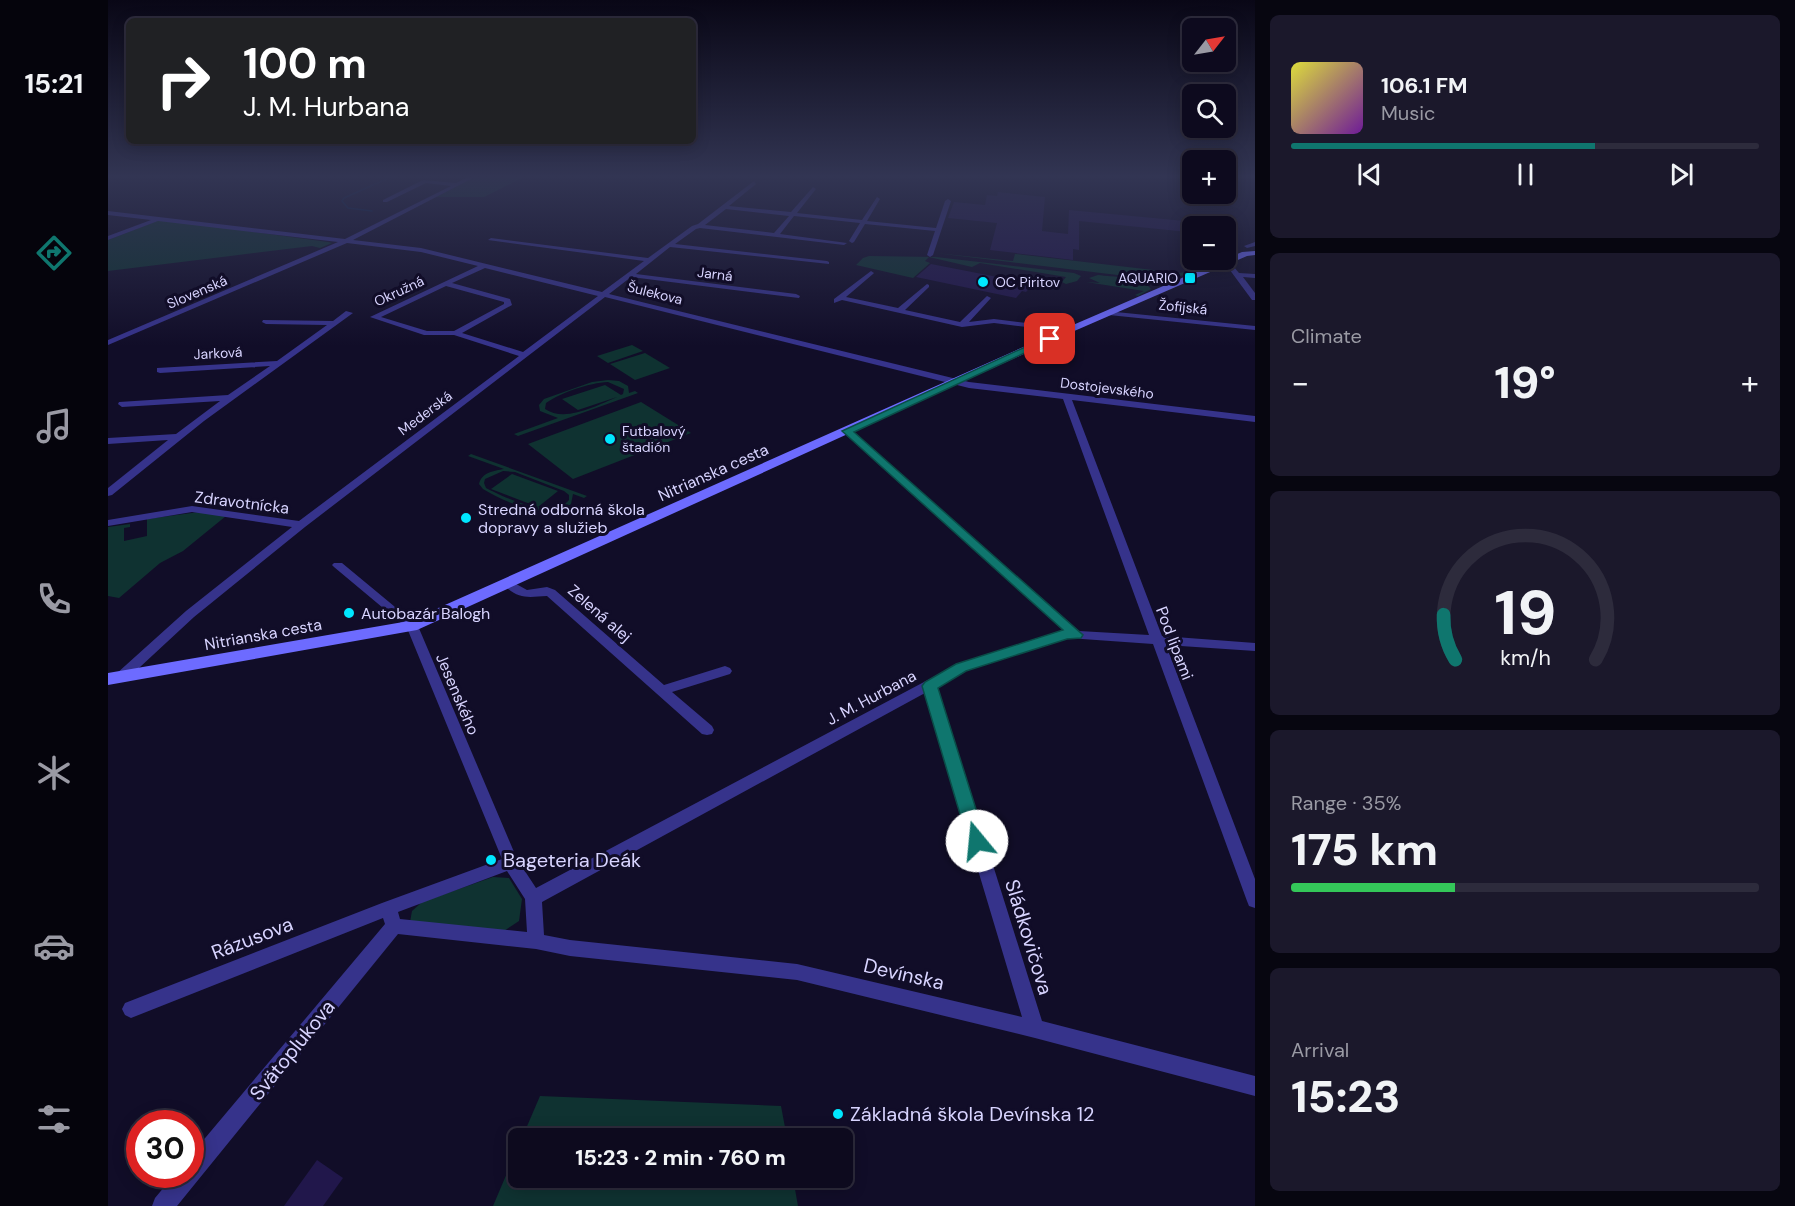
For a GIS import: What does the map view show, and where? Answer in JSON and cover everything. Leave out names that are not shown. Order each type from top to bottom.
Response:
[{"type":"main road","name":"Nitrianska cesta","points":[[1236,256],[1249,248],[1255,253]]},
{"type":"main road","name":"Nitrianska cesta","points":[[114,678],[412,626],[1069,330],[1208,270]]},
{"type":"street","name":"Šulekova","points":[[274,233],[421,250],[957,381]]},
{"type":"street","name":"Slovenská","points":[[108,343],[361,233]]},
{"type":"street","name":"Mederská","points":[[114,678],[301,525],[685,233]]},
{"type":"street","points":[[761,233],[844,243]]},
{"type":"street","points":[[852,241],[856,233]]},
{"type":"street","points":[[930,255],[937,233]]},
{"type":"street","points":[[491,240],[650,260]]},
{"type":"street","name":"Jarná","points":[[669,245],[827,263]]},
{"type":"street","name":"Okružná","points":[[484,266],[374,317],[427,333],[455,333],[525,355]]},
{"type":"street","points":[[1233,270],[1255,298]]},
{"type":"street","points":[[871,273],[839,300],[964,322],[981,324],[994,321],[1069,330]]},
{"type":"street","points":[[1237,275],[1255,276]]},
{"type":"street","points":[[627,278],[744,298],[770,300]]},
{"type":"street","name":"Jarná","points":[[627,278],[796,296]]},
{"type":"street","name":"Okružná","points":[[447,284],[507,301],[508,305],[455,333]]},
{"type":"street","points":[[899,311],[927,286]]},
{"type":"street","points":[[964,322],[987,298]]},
{"type":"street","name":"Jarková","points":[[108,493],[277,363],[349,313]]},
{"type":"street","name":"Žofijská","points":[[1109,313],[1255,328]]},
{"type":"street","points":[[266,322],[334,323]]},
{"type":"street","name":"Jarková","points":[[160,370],[277,363]]},
{"type":"street","name":"Dostojevského","points":[[957,381],[969,385],[1255,419]]},
{"type":"street","name":"Pod lipami","points":[[1066,396],[1255,901]]},
{"type":"street","points":[[122,404],[231,398]]},
{"type":"street","points":[[847,431],[1076,635]]},
{"type":"street","points":[[108,441],[179,437]]},
{"type":"street","name":"Zdravotnícka","points":[[108,524],[192,509],[301,525]]},
{"type":"street","name":"Jesenského","points":[[338,565],[412,626],[511,863],[533,898]]},
{"type":"street","name":"Zelená alej","points":[[509,584],[522,594],[529,596],[547,591],[551,593],[706,730]]},
{"type":"street","name":"J. M. Hurbana","points":[[533,898],[961,668],[1067,634],[1255,647]]},
{"type":"street","points":[[662,690],[725,671]]},
{"type":"street","name":"Sládkovičova","points":[[930,686],[1035,1029]]},
{"type":"street","name":"Rázusova","points":[[131,1009],[391,917],[511,863]]},
{"type":"street","points":[[533,898],[536,941]]},
{"type":"street","name":"Devínska","points":[[391,917],[570,948],[797,972],[1035,1029],[1255,1086]]},
{"type":"street","name":"Svätoplukova","points":[[204,1156],[391,917]]},
{"type":"street","name":"Svätoplukova","points":[[164,1206],[179,1188]]},
{"type":"green space","points":[[125,233],[261,233],[332,243],[320,248],[312,246],[108,271],[108,240]]},
{"type":"green space","points":[[935,253],[1013,261],[1015,254],[1179,273],[1197,270],[1159,280]]},
{"type":"green space","points":[[869,256],[936,257],[1074,273],[1081,276],[1077,281],[1066,284],[1062,282],[1066,277],[980,263],[972,267],[929,257],[925,261],[930,263],[913,278],[856,265]]},
{"type":"green space","points":[[1098,275],[1134,279],[1151,289],[1138,296],[1135,295],[1144,291],[1086,282],[1100,283],[1089,278]]},
{"type":"green space","points":[[632,345],[643,351],[608,363],[597,356]]},
{"type":"green space","points":[[645,353],[670,368],[635,380],[610,364]]},
{"type":"green space","points":[[619,381],[628,386],[629,393],[635,391],[638,393],[518,436],[514,434],[558,418],[540,411],[539,405],[544,399],[592,382]],"holes":[[[608,382],[624,389],[621,395],[605,385],[562,399],[578,410],[617,397],[581,411],[562,414],[545,409],[546,403],[552,399],[584,386]]]},
{"type":"green space","name":"Futbalový štadión","points":[[641,402],[691,433],[573,479],[528,444]]},
{"type":"green space","points":[[471,454],[587,496],[584,498],[573,494],[571,504],[551,511],[539,511],[514,504],[483,489],[479,484],[483,477],[492,471],[504,469],[468,456]],"holes":[[[503,471],[515,472],[564,491],[569,495],[569,500],[562,506],[541,508],[516,501],[486,488],[485,479]]]},
{"type":"green space","points":[[512,474],[558,491],[538,507],[491,489]]},
{"type":"green space","points":[[199,512],[226,516],[183,551],[160,563],[119,598],[108,596],[108,527],[130,524],[130,527],[124,528],[124,541],[147,536],[147,519]]},
{"type":"green space","points":[[493,877],[509,878],[522,899],[519,921],[504,931],[410,922],[412,911],[422,902]]},
{"type":"green space","points":[[540,1096],[781,1106],[785,1128],[526,1128]]},
{"type":"green space","points":[[508,1171],[508,1188],[795,1188],[798,1206],[493,1206]]},
{"type":"building","points":[[994,233],[1079,233],[1079,250],[1073,249],[1073,260],[990,250]]},
{"type":"building","name":"OC Piritov","points":[[931,264],[1033,284],[1016,298],[916,277]]},
{"type":"building","points":[[317,1160],[343,1178],[323,1206],[284,1206]]},
{"type":"place","name":"AQUARIO","points":[[1190,278]]},
{"type":"place","name":"OC Piritov","points":[[983,282]]},
{"type":"place","name":"Futbalový štadión","points":[[610,439]]},
{"type":"place","name":"Stredná odborná škola dopravy a služieb","points":[[466,518]]},
{"type":"place","name":"Autobazár Balogh","points":[[349,613]]},
{"type":"place","name":"Bageteria Deák","points":[[491,860]]},
{"type":"place","name":"Základná škola Devínska 12","points":[[838,1114]]},
{"type":"route","points":[[977,841],[930,686],[961,668],[1067,634],[1076,635],[847,431],[1050,339]]}]
